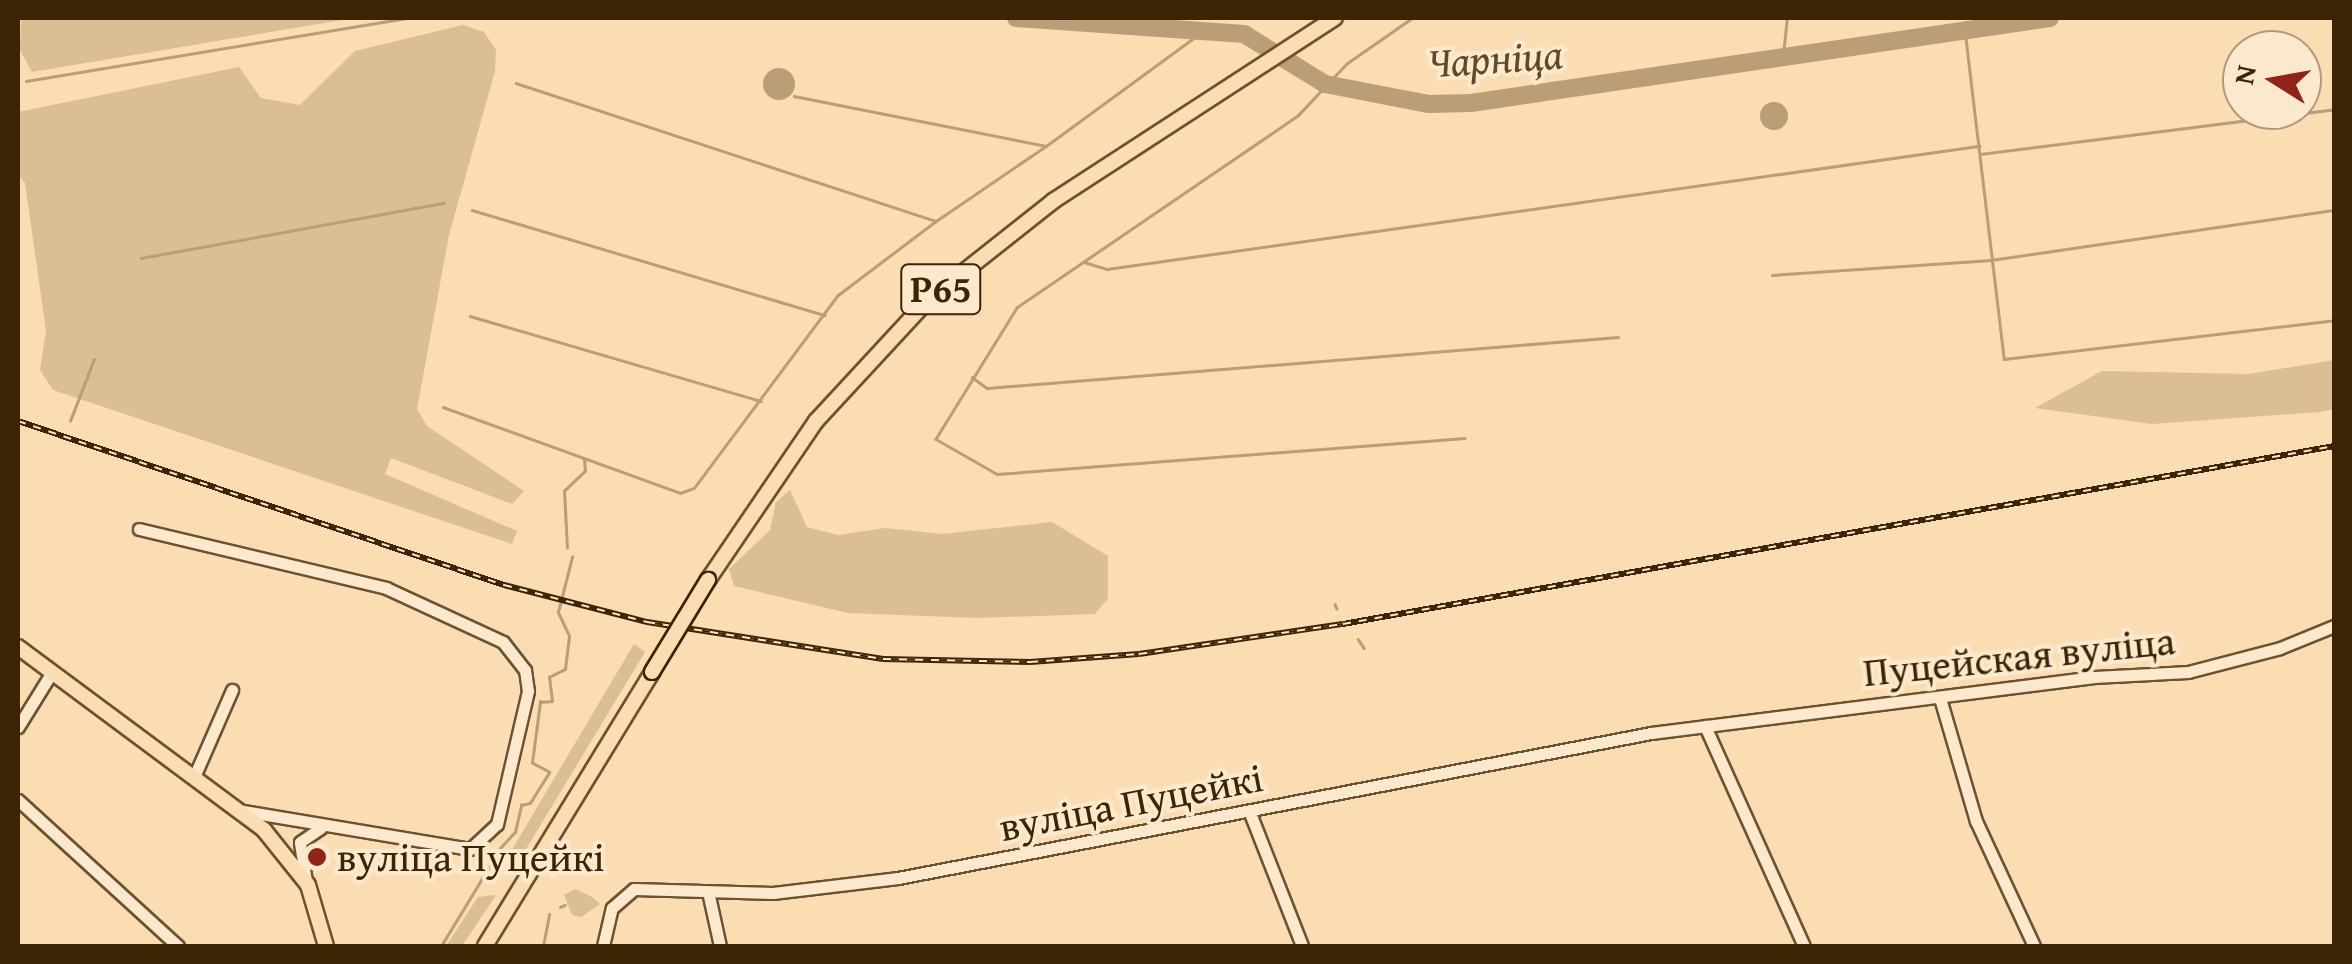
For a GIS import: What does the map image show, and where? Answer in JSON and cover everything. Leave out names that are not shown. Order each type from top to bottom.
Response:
[{"type":"main road","name":"Р65","points":[[485,946],[708,580],[816,421],[927,301],[1053,201],[1336,18]]},
{"type":"main road","points":[[18,647],[243,811],[308,885],[326,946]]},
{"type":"street","points":[[139,529],[386,588],[516,654],[528,692],[489,835],[463,850],[243,811]]},
{"type":"street","name":"Пуцейская вуліца","points":[[1705,726],[2188,672],[2280,648],[2334,626]]},
{"type":"street","points":[[18,726],[52,672]]},
{"type":"street","points":[[194,777],[232,690]]},
{"type":"street","points":[[1940,698],[1976,821],[2034,946]]},
{"type":"street","points":[[1705,726],[1804,946]]},
{"type":"street","name":"вуліца Пуцейкі","points":[[603,946],[624,893],[709,896],[898,878],[1705,726]]},
{"type":"street","points":[[18,800],[178,946]]},
{"type":"street","points":[[1250,813],[1302,946]]},
{"type":"street","points":[[308,885],[300,842],[325,826]]},
{"type":"street","points":[[709,896],[720,946]]},
{"type":"shaded area","points":[[21,18],[354,18],[32,72],[20,50]]},
{"type":"shaded area","points":[[463,25],[484,32],[496,50],[495,71],[449,235],[417,409],[427,426],[524,491],[512,504],[391,458],[385,474],[517,531],[512,544],[53,390],[40,370],[46,331],[25,183],[18,174],[18,112],[239,67],[261,98],[300,105],[355,51]]},
{"type":"shaded area","points":[[779,68],[791,72],[795,84],[791,96],[779,100],[767,96],[763,84],[767,72]]},
{"type":"shaded area","points":[[1774,102],[1784,106],[1788,116],[1784,126],[1774,130],[1764,126],[1760,116],[1764,106]]},
{"type":"shaded area","points":[[2334,360],[2334,409],[2320,412],[2152,424],[2035,408],[2102,371],[2249,374]]},
{"type":"shaded area","points":[[790,490],[807,527],[838,535],[885,528],[942,534],[1052,522],[1108,556],[1108,598],[1095,614],[977,618],[848,613],[734,586],[729,569],[770,530],[776,502]]},
{"type":"shaded area","points":[[634,644],[645,652],[520,859],[510,853]]},
{"type":"shaded area","points":[[575,889],[600,904],[581,917],[572,915],[564,895]]},
{"type":"shaded area","points":[[496,895],[462,946],[446,946],[478,897]]},
{"type":"waterway","points":[[26,81],[408,18]]},
{"type":"waterway","name":"Чарніца","points":[[1016,18],[1244,34],[1325,84],[1429,104],[1471,103],[2050,18]]},
{"type":"waterway","points":[[1413,18],[1347,64],[1298,116],[1017,308],[936,439],[997,474],[1465,438]]},
{"type":"waterway","points":[[1783,55],[1787,18]]},
{"type":"waterway","points":[[1965,30],[2004,359],[2334,320]]},
{"type":"waterway","points":[[794,96],[1046,146],[1202,32]]},
{"type":"waterway","points":[[516,83],[936,221],[1046,146]]},
{"type":"waterway","points":[[1980,154],[2334,109]]},
{"type":"waterway","points":[[1084,262],[1107,269],[1979,146]]},
{"type":"waterway","points":[[141,258],[444,203]]},
{"type":"waterway","points":[[472,210],[825,315]]},
{"type":"waterway","points":[[1772,275],[1991,260],[2334,210]]},
{"type":"waterway","points":[[443,407],[680,493],[694,488],[838,295],[936,221]]},
{"type":"waterway","points":[[470,316],[761,401]]},
{"type":"waterway","points":[[972,377],[987,388],[1618,337]]},
{"type":"waterway","points":[[70,421],[94,359]]},
{"type":"waterway","points":[[567,548],[564,491],[585,471],[584,460]]},
{"type":"waterway","points":[[500,848],[515,832],[521,805],[530,803],[549,772],[532,763],[540,702],[552,701],[549,677],[565,669],[569,636],[558,612],[572,557]]},
{"type":"waterway","points":[[1335,604],[1337,609]]},
{"type":"waterway","points":[[1358,639],[1364,648]]},
{"type":"waterway","points":[[441,946],[492,862]]},
{"type":"waterway","points":[[560,907],[565,905]]},
{"type":"waterway","points":[[543,946],[549,915]]},
{"type":"railway","points":[[18,421],[504,585],[647,622],[883,659],[1030,662],[1139,654],[1343,624],[2334,446]]},
{"type":"place","name":"вуліца Пуцейкі","points":[[317,857]]}]
